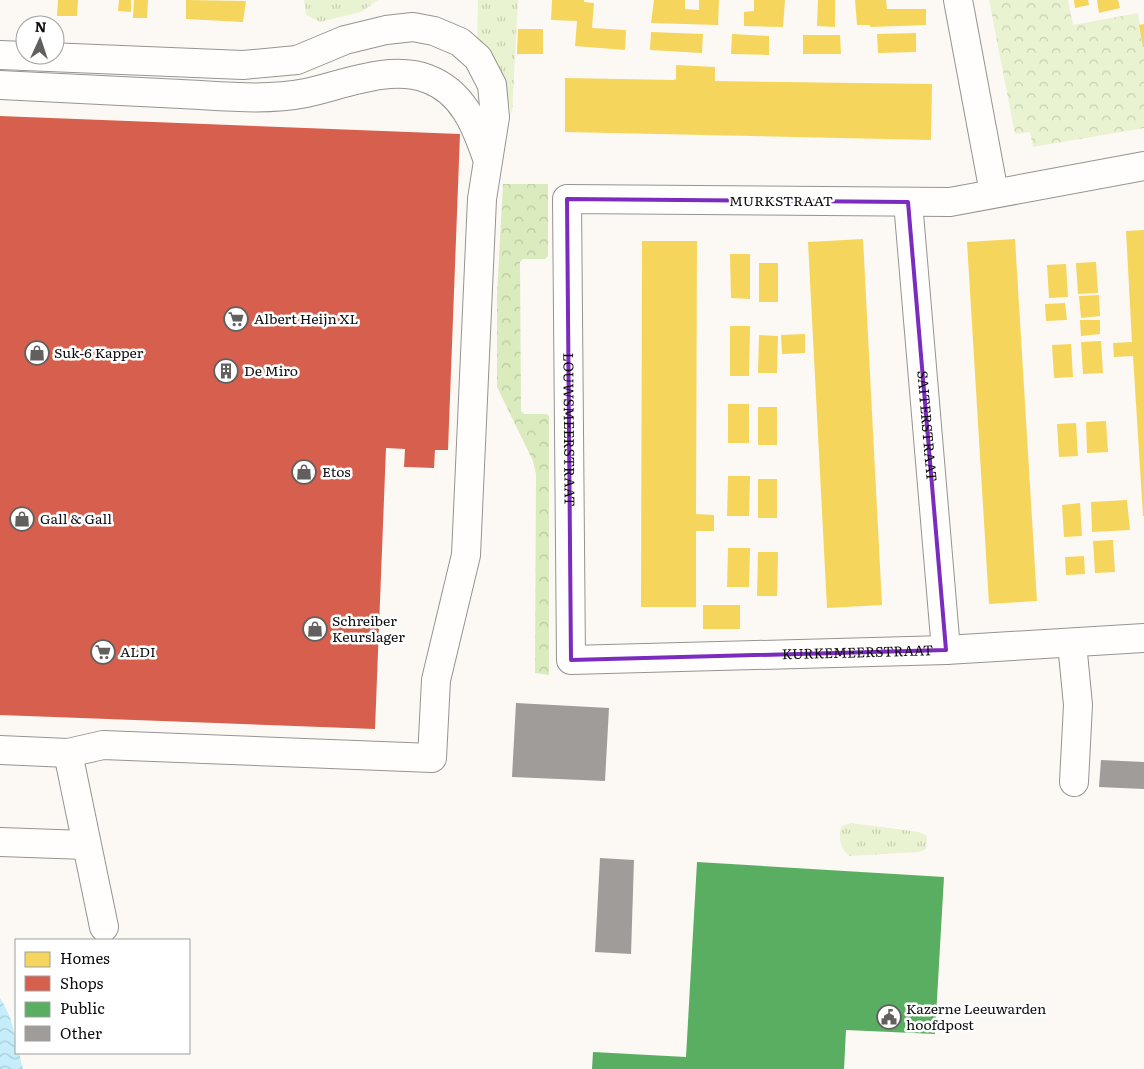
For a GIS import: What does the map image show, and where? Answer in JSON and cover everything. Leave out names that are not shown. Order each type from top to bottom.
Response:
[{"type":"street","points":[[958,0],[994,193]]},
{"type":"street","points":[[0,55],[242,66],[297,60],[345,40],[386,30],[413,27],[434,31],[460,42],[478,58],[492,86],[495,117],[482,199],[466,555],[436,680],[432,758],[103,745],[68,753],[0,750]]},
{"type":"street","points":[[0,85],[244,97],[298,95],[368,78],[401,74],[412,75],[429,79],[457,97],[476,125],[487,158]]},
{"type":"street","name":"MURKSTRAAT","points":[[567,199],[950,202],[1144,166]]},
{"type":"street","name":"LOUWSMEERSTRAAT","points":[[567,199],[571,660]]},
{"type":"street","name":"SAITERSTRAAT","points":[[908,202],[946,650]]},
{"type":"street","name":"KURKEMEERSTRAAT","points":[[571,660],[946,650],[1144,638]]},
{"type":"street","points":[[1072,643],[1078,705],[1074,782]]},
{"type":"street","points":[[68,753],[104,927]]},
{"type":"street","points":[[0,842],[86,846]]},
{"type":"highlighted area","points":[[567,199],[908,202],[946,650],[571,660]]},
{"type":"green space","points":[[304,0],[378,0],[361,12],[320,22],[306,15]]},
{"type":"green space","points":[[478,0],[518,0],[512,115],[507,95],[477,42]]},
{"type":"green space","points":[[989,0],[1068,0],[1073,25],[1138,13],[1144,47],[1144,128],[1033,147],[1030,132],[1015,134]]},
{"type":"green space","points":[[503,184],[548,184],[548,256],[545,259],[523,259],[520,262],[521,411],[524,414],[546,414],[549,416],[549,675],[535,673],[536,474],[533,461],[497,387],[497,295]]},
{"type":"green space","points":[[851,823],[919,832],[927,836],[926,849],[919,852],[850,856],[842,847],[840,834],[842,826]]},
{"type":"water","points":[[0,998],[12,1024],[15,1038],[15,1054],[19,1054],[23,1069],[0,1069]]},
{"type":"building: Homes","points":[[58,0],[78,0],[77,16],[57,15]]},
{"type":"building: Homes","points":[[119,0],[131,0],[131,12],[118,11]]},
{"type":"building: Homes","points":[[134,0],[148,0],[147,18],[133,18]]},
{"type":"building: Homes","points":[[186,0],[246,1],[243,22],[186,19]]},
{"type":"building: Homes","points":[[552,0],[584,0],[584,2],[594,3],[592,28],[626,30],[625,50],[575,46],[577,21],[551,20]]},
{"type":"building: Homes","points":[[654,0],[685,0],[685,9],[699,10],[699,0],[719,0],[718,25],[651,23]]},
{"type":"building: Homes","points":[[754,0],[785,0],[783,27],[744,26],[744,12],[754,11]]},
{"type":"building: Homes","points":[[818,0],[835,0],[835,27],[817,26]]},
{"type":"building: Homes","points":[[855,0],[886,0],[887,9],[926,9],[926,25],[870,27],[870,25],[857,25]]},
{"type":"building: Homes","points":[[1074,0],[1088,0],[1089,5],[1075,8]]},
{"type":"building: Homes","points":[[1097,0],[1118,0],[1120,8],[1099,13]]},
{"type":"building: Homes","points":[[1144,24],[1144,47],[1143,47],[1139,25]]},
{"type":"building: Homes","points":[[518,29],[543,29],[543,54],[517,54]]},
{"type":"building: Homes","points":[[651,32],[703,34],[702,53],[650,50]]},
{"type":"building: Homes","points":[[916,33],[916,52],[878,53],[877,34]]},
{"type":"building: Homes","points":[[732,34],[769,36],[769,55],[731,54]]},
{"type":"building: Homes","points":[[803,35],[840,35],[841,54],[803,54]]},
{"type":"building: Homes","points":[[676,65],[715,67],[715,81],[932,84],[931,140],[565,132],[565,78],[674,80],[676,79]]},
{"type":"building: Homes","points":[[1144,230],[1143,516],[1133,356],[1114,357],[1113,343],[1132,342],[1126,231]]},
{"type":"building: Homes","points":[[863,239],[882,605],[827,608],[808,242]]},
{"type":"building: Homes","points":[[1015,239],[1037,601],[989,604],[967,242]]},
{"type":"building: Homes","points":[[642,241],[697,241],[696,514],[714,515],[714,531],[696,531],[696,607],[641,607]]},
{"type":"building: Homes","points":[[730,254],[750,254],[750,299],[731,298]]},
{"type":"building: Homes","points":[[1096,262],[1098,293],[1078,294],[1076,263]]},
{"type":"building: Homes","points":[[759,263],[778,263],[778,302],[759,302]]},
{"type":"building: Homes","points":[[1066,264],[1068,297],[1049,298],[1047,265]]},
{"type":"building: Homes","points":[[1099,295],[1100,316],[1081,318],[1079,296]]},
{"type":"building: Homes","points":[[1065,303],[1067,320],[1046,321],[1045,304]]},
{"type":"building: Homes","points":[[1080,320],[1100,320],[1100,334],[1081,336]]},
{"type":"building: Homes","points":[[730,326],[750,326],[749,376],[730,376]]},
{"type":"building: Homes","points":[[805,334],[805,353],[782,354],[781,335]]},
{"type":"building: Homes","points":[[759,335],[778,336],[777,373],[758,373]]},
{"type":"building: Homes","points":[[1101,341],[1103,373],[1083,374],[1081,342]]},
{"type":"building: Homes","points":[[1071,344],[1073,377],[1054,378],[1052,345]]},
{"type":"building: Homes","points":[[728,404],[749,404],[749,443],[728,443]]},
{"type":"building: Homes","points":[[758,407],[777,407],[777,445],[758,445]]},
{"type":"building: Homes","points":[[1106,421],[1108,452],[1087,453],[1086,422]]},
{"type":"building: Homes","points":[[1076,423],[1078,456],[1059,457],[1057,424]]},
{"type":"building: Homes","points":[[728,476],[750,476],[749,516],[727,516]]},
{"type":"building: Homes","points":[[758,479],[777,479],[777,518],[758,518]]},
{"type":"building: Homes","points":[[1127,500],[1130,530],[1092,532],[1091,502]]},
{"type":"building: Homes","points":[[1080,503],[1082,536],[1064,537],[1062,505]]},
{"type":"building: Homes","points":[[1113,540],[1115,572],[1095,573],[1093,541]]},
{"type":"building: Homes","points":[[728,548],[750,548],[749,587],[727,587]]},
{"type":"building: Homes","points":[[758,552],[778,552],[777,596],[757,596]]},
{"type":"building: Homes","points":[[1084,556],[1085,574],[1066,575],[1065,557]]},
{"type":"building: Homes","points":[[703,605],[740,605],[740,629],[703,629]]},
{"type":"building: Shops","name":"De Miro","points":[[0,116],[460,134],[448,450],[435,450],[434,468],[404,467],[405,449],[386,448],[375,729],[0,715]]},
{"type":"building: Public","points":[[697,862],[944,877],[935,1034],[846,1030],[844,1069],[592,1069],[593,1052],[686,1057]]},
{"type":"building: Other","points":[[516,703],[609,708],[605,781],[512,777]]},
{"type":"building: Other","points":[[1101,760],[1144,762],[1144,789],[1099,787]]},
{"type":"building: Other","points":[[600,858],[634,860],[631,954],[595,952]]},
{"type":"place","name":"Albert Heijn XL","points":[[236,319]]},
{"type":"place","name":"Suk-6 Kapper","points":[[37,353]]},
{"type":"place","name":"De Miro","points":[[226,371]]},
{"type":"place","name":"Etos","points":[[304,472]]},
{"type":"place","name":"Gall & Gall","points":[[22,519]]},
{"type":"place","name":"Schreiber Keurslager","points":[[315,629]]},
{"type":"place","name":"ALDI","points":[[103,652]]},
{"type":"place","name":"Kazerne Leeuwarden hoofdpost","points":[[889,1017]]}]
